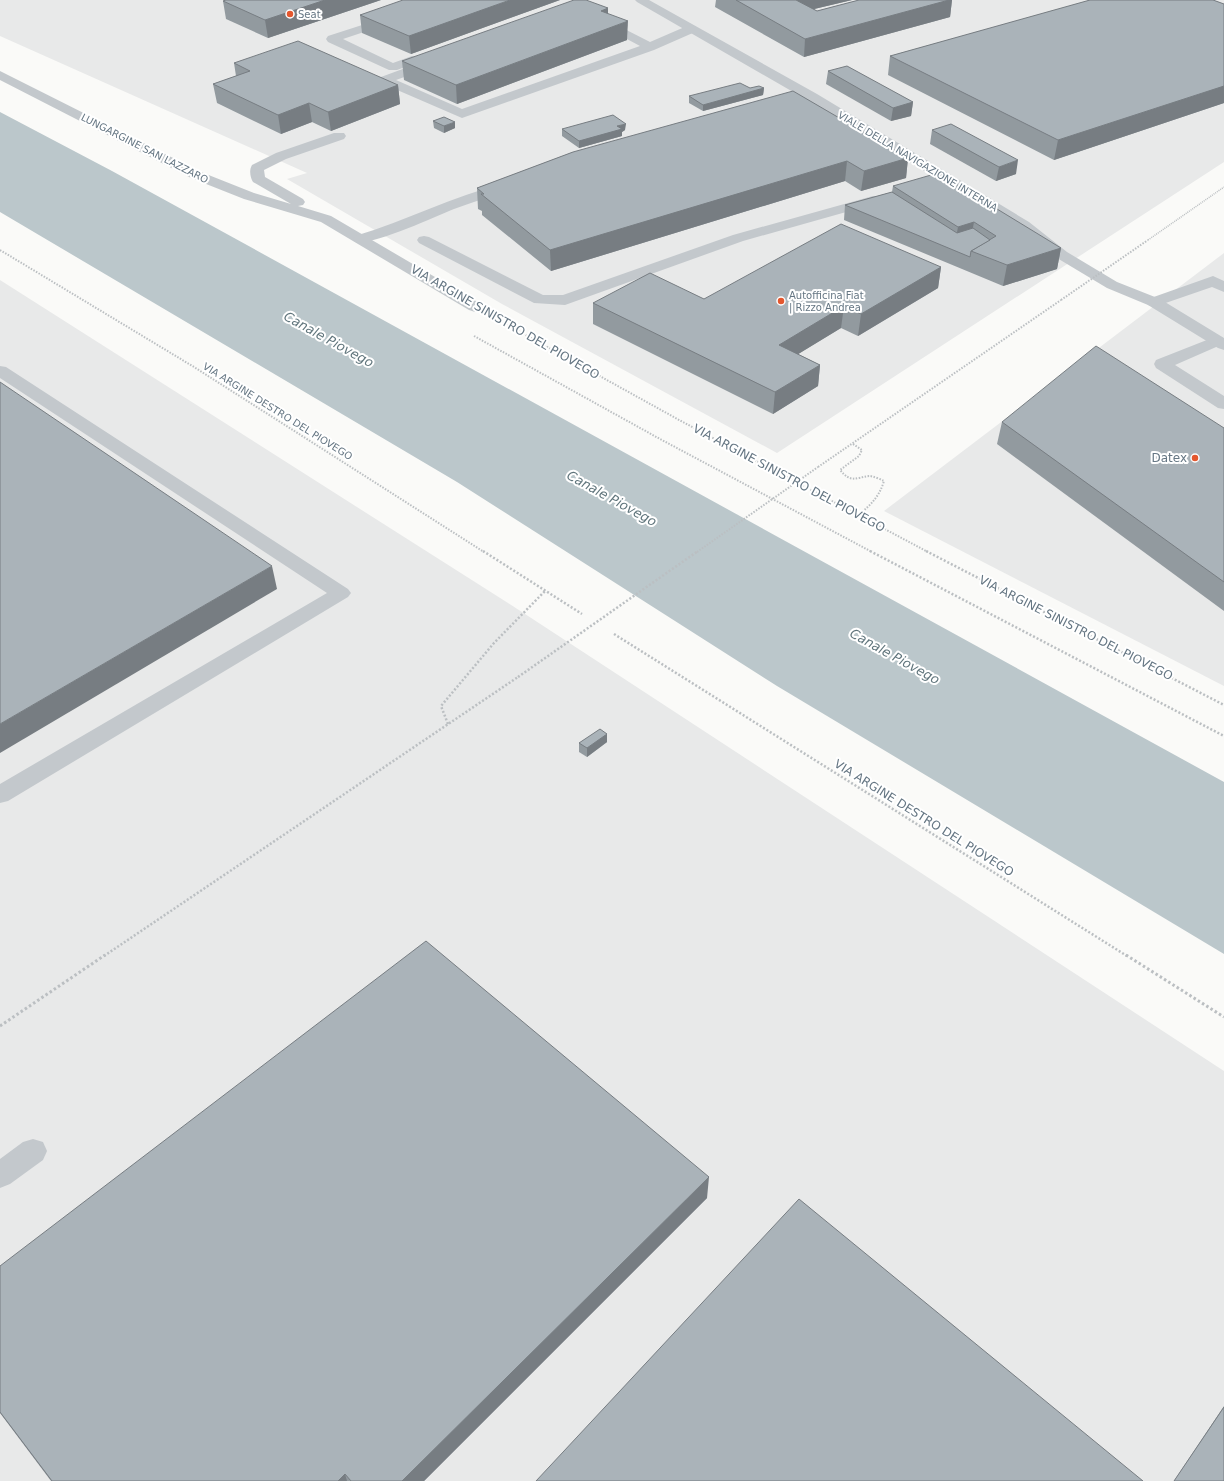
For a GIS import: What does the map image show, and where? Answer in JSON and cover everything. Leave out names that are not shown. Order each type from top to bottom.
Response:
[{"type":"street","name":"VIALE DELLA NAVIGAZIONE INTERNA","points":[[641,0],[812,97],[1024,225],[1062,255],[1112,285],[1154,302],[1220,343]]},
{"type":"street","points":[[591,16],[650,47]]},
{"type":"street","points":[[398,17],[332,39],[393,67],[441,55],[385,80],[462,114],[650,47],[691,29]]},
{"type":"street","name":"LUNGARGINE SAN LAZZARO","points":[[0,75],[196,175],[249,196],[326,219],[360,239]]},
{"type":"street","points":[[797,101],[812,97]]},
{"type":"street","points":[[326,219],[258,179],[257,168],[281,156],[339,136]]},
{"type":"street","points":[[928,184],[947,179]]},
{"type":"street","points":[[360,239],[384,232],[450,206],[516,183]]},
{"type":"street","points":[[424,240],[540,300],[565,300],[738,238],[886,196]]},
{"type":"street","name":"VIA ARGINE SINISTRO DEL PIOVEGO","points":[[360,239],[475,307]]},
{"type":"street","points":[[1154,302],[1212,281],[1224,287]]},
{"type":"street","points":[[1220,343],[1162,364],[1224,404]]},
{"type":"street","points":[[0,371],[341,593],[0,795]]},
{"type":"street","points":[[0,1175],[34,1151]]},
{"type":"path","points":[[0,1026],[518,677],[818,467],[1224,187]]},
{"type":"path","name":"VIA ARGINE DESTRO DEL PIOVEGO","points":[[0,250],[194,367],[582,614]]},
{"type":"path","name":"VIA ARGINE SINISTRO DEL PIOVEGO","points":[[475,307],[627,392],[858,515],[1224,705]]},
{"type":"path","points":[[471,334],[575,393],[929,582],[1224,736]]},
{"type":"path","points":[[853,444],[862,450],[859,456],[840,470],[845,477],[856,480],[870,476],[884,481],[881,493],[876,501],[858,515]]},
{"type":"path","points":[[448,724],[441,706],[494,643],[545,591]]},
{"type":"path","name":"VIA ARGINE DESTRO DEL PIOVEGO","points":[[614,634],[1224,1017]]},
{"type":"shaded area","points":[[0,0],[1224,0],[1224,162],[777,453],[502,304],[287,179],[307,173],[0,36]]},
{"type":"shaded area","points":[[1224,253],[1224,686],[884,511]]},
{"type":"shaded area","points":[[0,280],[522,612],[1224,1071],[1224,1481],[0,1481]]},
{"type":"water","name":"Canale Piovego","points":[[0,112],[112,171],[1224,782],[1224,954],[777,686],[457,482],[0,212]]},
{"type":"building","points":[[325,0],[265,20],[223,1]]},
{"type":"building","points":[[403,0],[510,0],[409,36],[360,15]]},
{"type":"building","points":[[574,0],[586,0],[608,8],[601,11],[628,21],[456,85],[402,61]]},
{"type":"building","points":[[736,0],[796,0],[817,11],[859,0],[949,0],[805,39]]},
{"type":"building","points":[[1090,0],[1213,0],[1224,4],[1224,86],[1058,140],[890,56]]},
{"type":"building","points":[[298,41],[398,85],[328,112],[309,103],[278,115],[213,84],[250,71],[234,63]]},
{"type":"building","points":[[847,66],[913,102],[893,108],[828,71]]},
{"type":"building","points":[[740,83],[750,88],[759,86],[764,88],[703,105],[689,96]]},
{"type":"building","points":[[793,91],[908,158],[864,171],[847,161],[550,250],[481,194],[484,194],[477,188],[573,152]]},
{"type":"building","points":[[613,115],[626,124],[617,126],[622,129],[579,141],[562,129]]},
{"type":"building","points":[[444,117],[455,122],[444,126],[433,121]]},
{"type":"building","points":[[951,124],[1018,160],[999,167],[932,130]]},
{"type":"building","points":[[938,173],[1061,248],[1007,265],[971,251],[996,236],[974,222],[958,227],[893,186]]},
{"type":"building","points":[[892,192],[957,233],[973,228],[990,240],[971,251],[970,257],[845,205]]},
{"type":"building","points":[[841,224],[941,267],[861,314],[844,306],[779,345],[820,365],[775,392],[593,303],[650,273],[704,299]]},
{"type":"building","points":[[1096,346],[1224,428],[1224,582],[1002,422]]},
{"type":"building","points":[[0,382],[272,566],[0,724]]},
{"type":"building","points":[[600,729],[607,734],[587,748],[579,743]]},
{"type":"building","points":[[426,941],[709,1177],[402,1481],[351,1481],[345,1474],[338,1481],[52,1481],[0,1412],[0,1266]]},
{"type":"building","points":[[799,1199],[1143,1481],[536,1481]]},
{"type":"building","points":[[1224,1407],[1224,1481],[1174,1481]]},
{"type":"place","name":"Seat","points":[[290,14]]},
{"type":"place","name":"Autofficina Fiat | Rizzo Andrea","points":[[781,301]]},
{"type":"place","name":"Datex","points":[[1195,458]]}]
